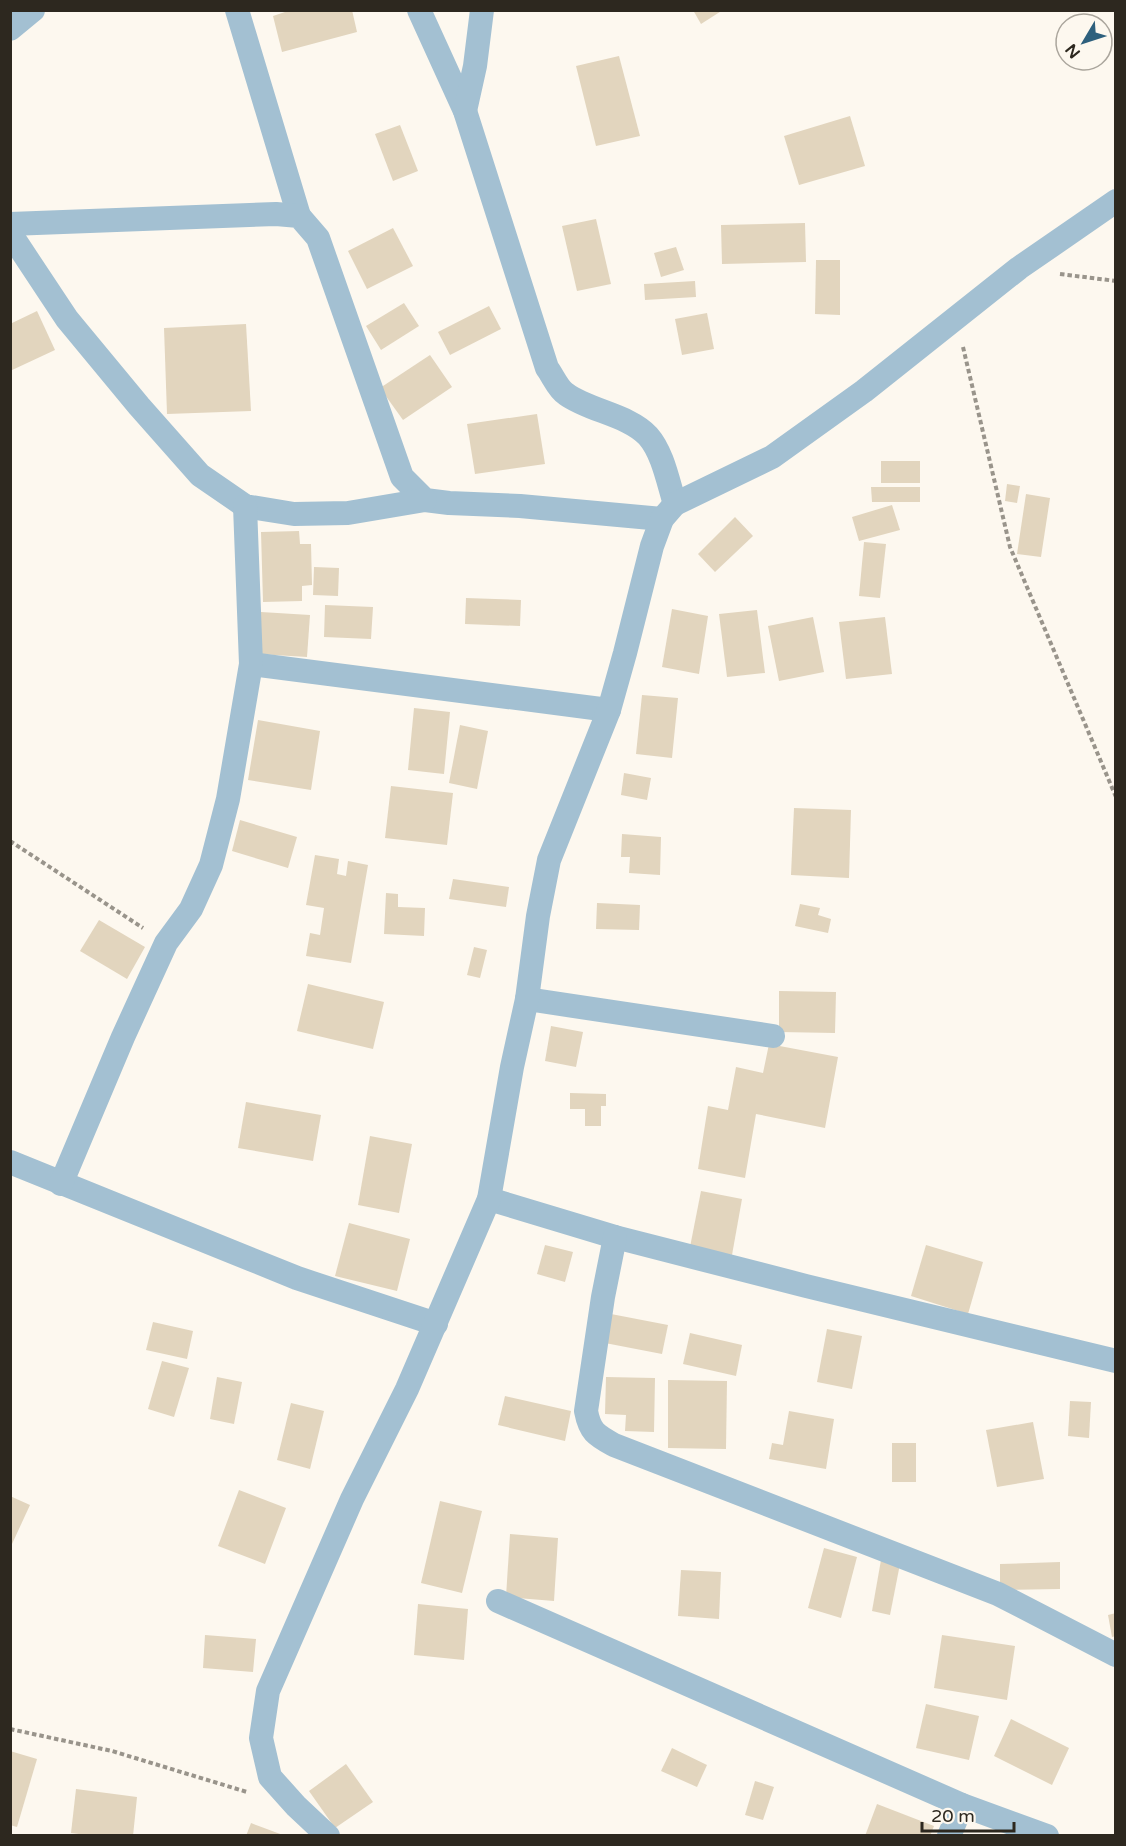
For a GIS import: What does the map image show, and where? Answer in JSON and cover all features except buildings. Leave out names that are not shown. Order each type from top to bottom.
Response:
[{"type":"street","points":[[10,29],[33,10]]},
{"type":"street","points":[[237,10],[299,216],[318,238],[402,477],[425,500]]},
{"type":"street","points":[[328,1836],[270,1777],[261,1738],[268,1691],[352,1499],[407,1389],[489,1199],[510,1078],[527,999],[538,916],[549,860],[609,710],[652,546],[669,512],[657,448],[647,435],[632,424],[587,406],[563,393],[548,368],[465,111],[418,10]]},
{"type":"street","points":[[465,111],[475,66],[482,10]]},
{"type":"street","points":[[10,233],[67,319],[139,406],[200,475],[245,506],[294,514],[348,513],[425,500],[449,503],[669,512],[772,457],[864,391],[1019,268],[1116,201]]},
{"type":"street","points":[[10,224],[276,214],[299,216]]},
{"type":"street","points":[[62,1184],[123,1037],[166,943],[191,909],[211,865],[228,799],[251,664],[245,506]]},
{"type":"street","points":[[251,664],[609,710]]},
{"type":"street","points":[[527,999],[773,1036]]},
{"type":"street","points":[[10,1161],[297,1278],[436,1324]]},
{"type":"street","points":[[489,1199],[615,1237],[1116,1361]]},
{"type":"street","points":[[615,1237],[603,1297],[586,1411],[589,1426],[597,1436],[614,1445],[998,1594],[1116,1655]]},
{"type":"street","points":[[498,1601],[962,1805],[1047,1836]]},
{"type":"street","points":[[949,1836],[962,1805]]},
{"type":"path","points":[[1019,268],[1116,281]]},
{"type":"path","points":[[956,317],[1010,547],[1116,797]]},
{"type":"path","points":[[10,841],[166,943]]},
{"type":"path","points":[[10,1729],[112,1751],[296,1806]]}]
